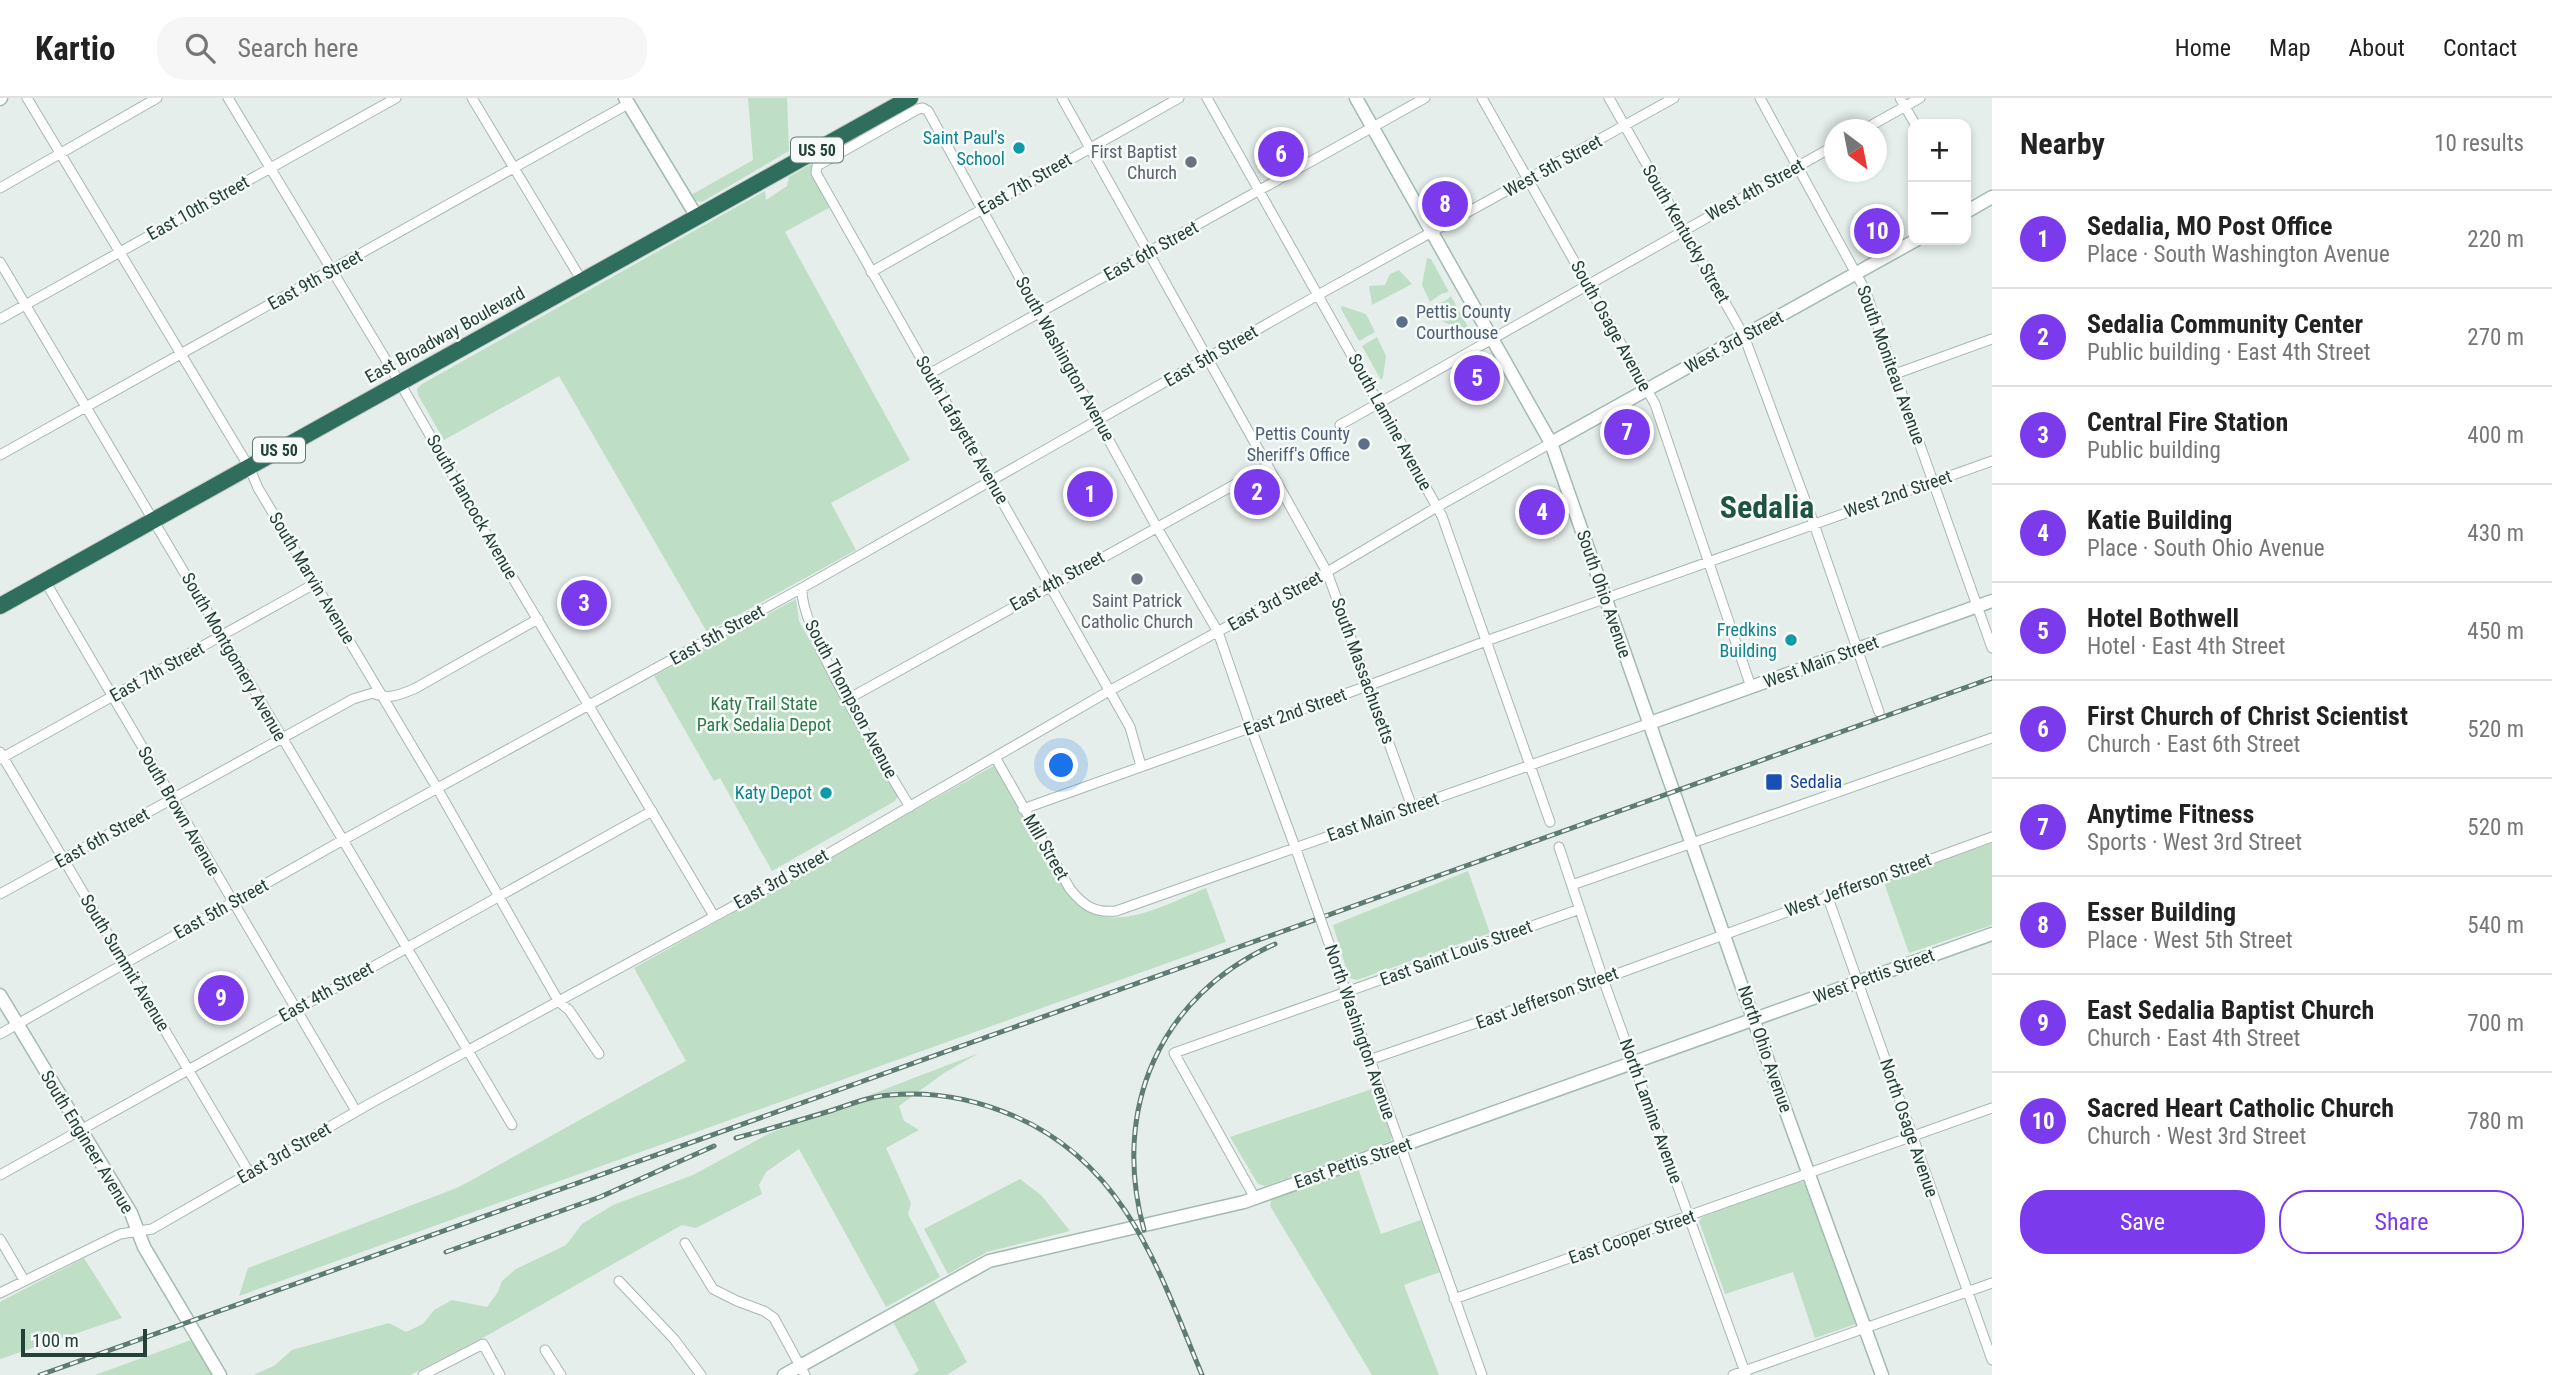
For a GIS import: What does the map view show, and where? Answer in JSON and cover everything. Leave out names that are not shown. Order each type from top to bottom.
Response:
[{"type":"highway","name":"East Broadway Boulevard","points":[[0,606],[697,217],[916,103]]},
{"type":"street","name":"South Marvin Avenue","points":[[27,98],[249,467],[258,488],[437,789],[559,1002],[574,1016],[599,1055]]},
{"type":"street","points":[[0,188],[157,98]]},
{"type":"street","name":"South Hancock Avenue","points":[[228,98],[400,383],[714,916]]},
{"type":"street","name":"East 10th Street","points":[[0,319],[396,98]]},
{"type":"street","points":[[472,98],[582,281]]},
{"type":"street","name":"South Massachusetts","points":[[1062,98],[1327,572],[1412,807]]},
{"type":"street","name":"East 7th Street","points":[[871,272],[1179,98]]},
{"type":"street","name":"South Lamine Avenue","points":[[1208,98],[1437,507],[1530,765]]},
{"type":"street","name":"South Ohio Avenue","points":[[1356,98],[1552,443],[1650,723]]},
{"type":"street","name":"East 6th Street","points":[[929,374],[1425,98]]},
{"type":"street","name":"South Osage Avenue","points":[[1482,98],[1648,390],[1751,687]]},
{"type":"street","name":"South Kentucky Street","points":[[1609,98],[1744,336],[1880,712]]},
{"type":"street","name":"West 5th Street","points":[[1432,233],[1674,98]]},
{"type":"street","name":"South Moniteau Avenue","points":[[1760,98],[1857,272],[1992,648]]},
{"type":"street","points":[[1878,119],[1902,102],[1920,98]]},
{"type":"street","points":[[626,101],[697,217]]},
{"type":"street","name":"East 9th Street","points":[[0,455],[333,271],[626,101]]},
{"type":"street","points":[[1902,102],[1911,119]]},
{"type":"street","name":"South Lafayette Avenue","points":[[916,103],[817,166],[815,170],[1130,727],[1140,766]]},
{"type":"street","name":"South Washington Avenue","points":[[916,103],[928,111],[1218,632],[1297,851]]},
{"type":"street","name":"West 4th Street","points":[[1493,339],[1824,152]]},
{"type":"street","points":[[1971,209],[1992,197]]},
{"type":"street","name":"East 5th Street","points":[[0,1034],[343,840],[802,588],[1432,233]]},
{"type":"street","name":"West 3rd Street","points":[[1552,443],[1908,244]]},
{"type":"street","name":"South Montgomery Avenue","points":[[0,262],[512,1125]]},
{"type":"street","points":[[1340,425],[1493,339]]},
{"type":"street","points":[[1895,373],[1992,339]]},
{"type":"street","name":"East 3rd Street","points":[[0,1293],[120,1234],[152,1229],[356,1111],[714,916],[1552,443]]},
{"type":"street","name":"West 2nd Street","points":[[1606,598],[1992,461]]},
{"type":"street","name":"East 4th Street","points":[[848,699],[1268,466]]},
{"type":"street","name":"South Brown Avenue","points":[[45,582],[356,1111]]},
{"type":"street","name":"East 7th Street","points":[[1,756],[314,584]]},
{"type":"street","name":"South Thompson Avenue","points":[[802,588],[801,598],[805,614],[848,699],[909,807]]},
{"type":"street","name":"East 2nd Street","points":[[1023,808],[1606,598]]},
{"type":"street","name":"West Main Street","points":[[1650,723],[1992,601]]},
{"type":"street","name":"East 6th Street","points":[[0,894],[365,694],[394,697],[414,689],[538,619]]},
{"type":"street","name":"East Main Street","points":[[1116,911],[1297,851],[1412,807],[1650,723]]},
{"type":"street","name":"North Ohio Avenue","points":[[1650,723],[1882,1375]]},
{"type":"street","points":[[1572,884],[1992,738]]},
{"type":"street","name":"South Summit Avenue","points":[[1,756],[250,1174]]},
{"type":"street","name":"Mill Street","points":[[995,757],[1070,889],[1082,904],[1093,910],[1116,911]]},
{"type":"street","points":[[1530,765],[1550,822]]},
{"type":"street","name":"East 4th Street","points":[[0,1175],[652,811]]},
{"type":"street","name":"West Jefferson Street","points":[[1724,933],[1992,837]]},
{"type":"street","name":"North Lamine Avenue","points":[[1559,847],[1603,979],[1745,1373]]},
{"type":"street","name":"North Washington Avenue","points":[[1297,851],[1399,1147],[1482,1375]]},
{"type":"street","name":"North Osage Avenue","points":[[1827,895],[1992,1360]]},
{"type":"street","name":"East Saint Louis Street","points":[[1255,1198],[1174,1053],[1580,909]]},
{"type":"street","name":"East Jefferson Street","points":[[1369,1060],[1603,979],[1724,933]]},
{"type":"street","name":"West Pettis Street","points":[[1755,1019],[1992,934]]},
{"type":"street","name":"South Engineer Avenue","points":[[0,995],[131,1213],[144,1247],[220,1375]]},
{"type":"street","name":"East Pettis Street","points":[[784,1375],[803,1370],[989,1261],[1219,1209],[1255,1198],[1755,1019]]},
{"type":"street","name":"East Cooper Street","points":[[1454,1299],[1992,1108]]},
{"type":"street","points":[[0,1239],[24,1280]]},
{"type":"street","points":[[685,1243],[713,1289],[774,1318],[803,1370]]},
{"type":"street","points":[[619,1281],[674,1339],[701,1375]]},
{"type":"street","points":[[1733,1375],[1745,1373],[1992,1283]]},
{"type":"street","points":[[423,1375],[483,1344],[500,1375]]},
{"type":"street","points":[[545,1350],[561,1375]]},
{"type":"green space","points":[[748,98],[787,98],[789,151],[702,202],[696,201],[691,195],[753,160]]},
{"type":"green space","points":[[811,164],[834,205],[785,232],[910,460],[831,503],[856,550],[707,632],[559,376],[444,440],[417,389],[765,191],[766,200],[787,186],[789,177]]},
{"type":"green space","points":[[1427,258],[1431,259],[1449,292],[1430,302],[1422,285]]},
{"type":"green space","points":[[1399,270],[1412,284],[1372,305],[1369,286],[1385,285],[1390,274]]},
{"type":"green space","points":[[1451,296],[1469,329],[1467,333],[1442,321],[1432,306]]},
{"type":"green space","points":[[1342,306],[1366,314],[1375,332],[1359,341],[1341,309]]},
{"type":"green space","points":[[1377,337],[1386,356],[1381,380],[1362,346]]},
{"type":"green space","name":"Katy Trail State Park Sedalia Depot","points":[[796,599],[799,621],[898,796],[895,801],[772,871],[720,778],[714,781],[654,676]]},
{"type":"green space","points":[[995,765],[1079,898],[1091,910],[1107,917],[1135,915],[1206,888],[1226,942],[239,1296],[248,1268],[459,1187],[686,1061],[634,968]]},
{"type":"green space","points":[[1992,843],[1992,925],[1909,953],[1883,880]]},
{"type":"green space","points":[[1468,871],[1490,933],[1357,980],[1349,978],[1333,925]]},
{"type":"green space","points":[[979,1053],[944,1073],[899,1106],[904,1121],[919,1130],[886,1148],[911,1203],[908,1214],[940,1277],[886,1307],[799,1149],[766,1172],[759,1185],[762,1194],[696,1228],[682,1225],[488,1335],[410,1375],[253,1375],[274,1366],[292,1350],[389,1323],[406,1332],[423,1324],[434,1310],[452,1300],[487,1307],[502,1281],[516,1269],[566,1245],[582,1224],[613,1205],[693,1175],[768,1134]]},
{"type":"green space","points":[[1375,1088],[1392,1136],[1391,1141],[1265,1186],[1258,1184],[1230,1137]]},
{"type":"green space","points":[[1357,1165],[1381,1234],[1421,1220],[1440,1272],[1404,1285],[1439,1375],[1372,1375],[1270,1206],[1273,1195]]},
{"type":"green space","points":[[1020,1179],[1041,1195],[1070,1231],[987,1252],[948,1274],[924,1229]]},
{"type":"green space","points":[[1803,1182],[1806,1187],[1856,1324],[1815,1338],[1793,1272],[1725,1294],[1699,1221],[1702,1217]]},
{"type":"green space","points":[[84,1258],[122,1318],[0,1359],[0,1302]]},
{"type":"green space","points":[[933,1299],[967,1362],[947,1375],[913,1375],[919,1370],[893,1322]]},
{"type":"green space","points":[[191,1340],[212,1375],[95,1375]]},
{"type":"railway","points":[[40,1375],[1992,678]]},
{"type":"railway","points":[[1144,1230],[1135,1185],[1134,1142],[1140,1100],[1154,1061],[1174,1025],[1201,994],[1235,966],[1275,944]]},
{"type":"railway","points":[[736,1138],[890,1095],[922,1094],[953,1098],[1014,1116],[1052,1137],[1085,1162],[1111,1192],[1134,1224],[1153,1260],[1202,1375]]},
{"type":"railway","points":[[446,1252],[600,1197],[714,1146]]},
{"type":"place","name":"Saint Paul's School","points":[[1019,148]]},
{"type":"place","name":"First Church of Christ Scientist","points":[[1281,154]]},
{"type":"place","name":"First Baptist Church","points":[[1191,162]]},
{"type":"place","name":"Esser Building","points":[[1445,204]]},
{"type":"place","name":"Sacred Heart Catholic Church","points":[[1877,231]]},
{"type":"place","name":"Pettis County Courthouse","points":[[1402,322]]},
{"type":"place","name":"Hotel Bothwell","points":[[1477,378]]},
{"type":"place","name":"Anytime Fitness","points":[[1627,432]]},
{"type":"place","name":"Pettis County Sheriff's Office","points":[[1364,444]]},
{"type":"place","name":"Sedalia Community Center","points":[[1257,492]]},
{"type":"place","name":"Sedalia, MO Post Office","points":[[1090,494]]},
{"type":"place","name":"Katie Building","points":[[1542,512]]},
{"type":"place","name":"Saint Patrick Catholic Church","points":[[1137,579]]},
{"type":"place","name":"Central Fire Station","points":[[584,603]]},
{"type":"place","name":"Fredkins Building","points":[[1791,640]]},
{"type":"place","name":"Sedalia","points":[[1774,782]]},
{"type":"place","name":"Katy Depot","points":[[826,793]]},
{"type":"place","name":"East Sedalia Baptist Church","points":[[221,998]]},
{"type":"district","name":"Sedalia","points":[[1767,507]]}]
